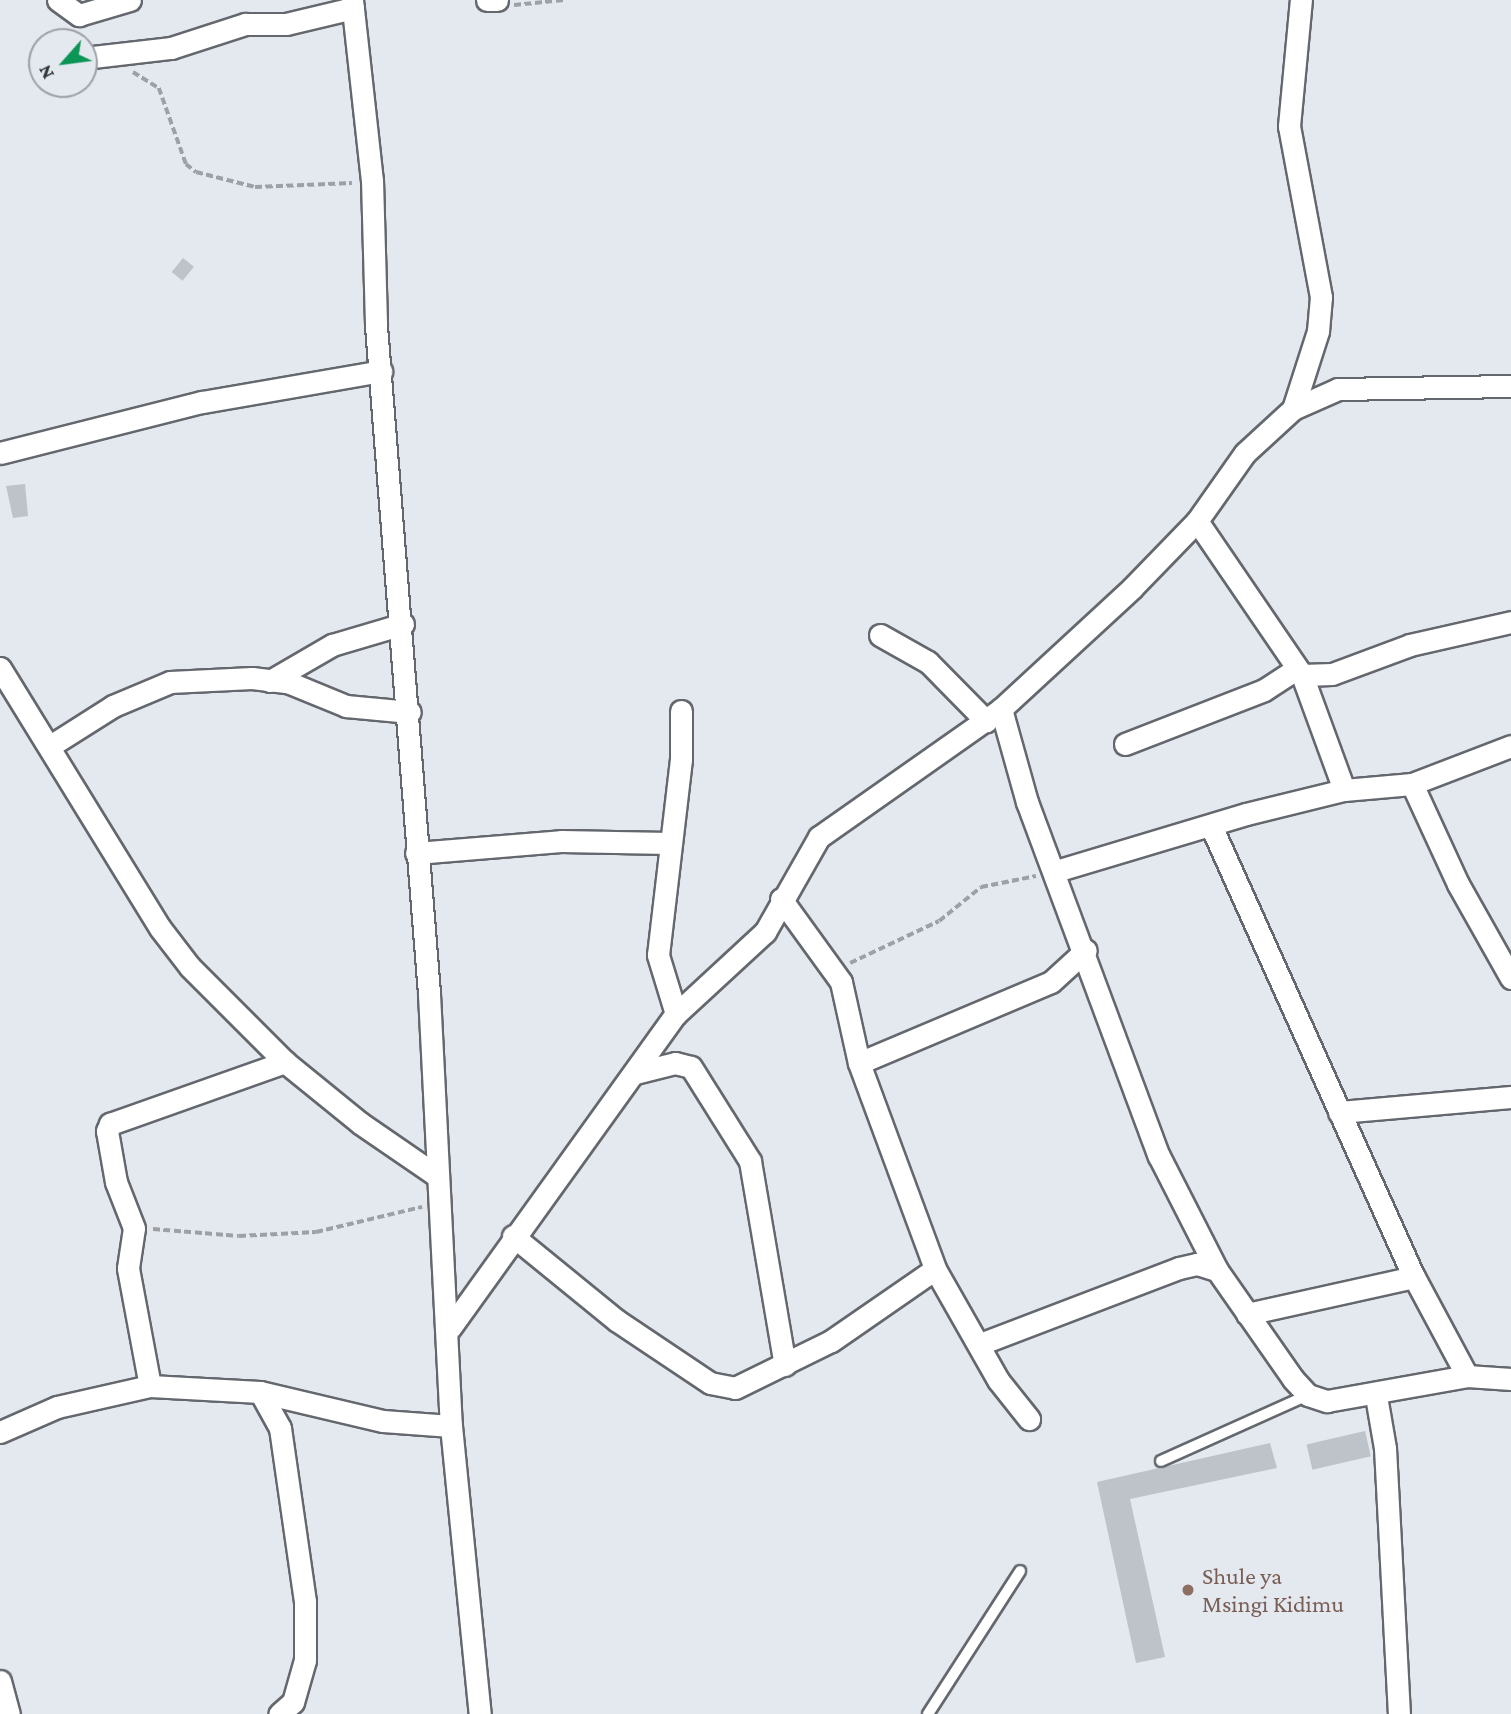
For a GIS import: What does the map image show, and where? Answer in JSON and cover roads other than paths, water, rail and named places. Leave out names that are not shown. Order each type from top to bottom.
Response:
[{"type":"street","points":[[58,0],[79,15],[130,0]]},
{"type":"street","points":[[489,0],[497,0]]},
{"type":"street","points":[[1293,409],[1318,331],[1321,297],[1289,126],[1301,0]]},
{"type":"street","points":[[98,57],[170,48],[245,24],[286,24],[352,4],[372,180],[381,371],[410,712],[416,853],[437,1176],[450,1328],[451,1426],[480,1714]]},
{"type":"street","points":[[0,453],[202,402],[381,371]]},
{"type":"street","points":[[450,1328],[513,1236],[676,1014],[750,950],[819,837],[993,715],[1197,521],[1245,453],[1293,409],[1338,389],[1511,386]]},
{"type":"street","points":[[1197,521],[1299,672],[1344,790]]},
{"type":"street","points":[[1125,744],[1264,690],[1299,672],[1332,674],[1410,645],[1511,622]]},
{"type":"street","points":[[270,681],[332,645],[403,624]]},
{"type":"street","points":[[880,635],[928,662],[993,715],[1086,950],[1159,1156],[1217,1270],[1308,1395],[1327,1401],[1376,1396],[1467,1376],[1511,1379]]},
{"type":"street","points":[[0,668],[160,928],[213,992],[285,1062],[360,1124],[437,1176]]},
{"type":"street","points":[[50,746],[102,712],[170,682],[270,681],[346,706],[410,712]]},
{"type":"street","points":[[676,1014],[658,955],[681,711]]},
{"type":"street","points":[[1057,874],[1146,840],[1212,828],[1246,814],[1344,790],[1412,784],[1511,746]]},
{"type":"street","points":[[1412,784],[1458,884],[1511,978]]},
{"type":"street","points":[[1212,828],[1414,1277],[1467,1376]]},
{"type":"street","points":[[416,853],[561,841],[669,843]]},
{"type":"street","points":[[781,899],[835,968],[859,1063],[935,1269],[980,1344],[998,1380],[1029,1419]]},
{"type":"street","points":[[859,1063],[1051,982],[1086,950]]},
{"type":"street","points":[[150,1386],[128,1268],[134,1228],[116,1182],[110,1124],[285,1062]]},
{"type":"street","points":[[635,1073],[675,1063],[691,1067],[750,1161],[785,1366]]},
{"type":"street","points":[[1339,1112],[1511,1097]]},
{"type":"street","points":[[513,1236],[616,1320],[710,1383],[735,1388],[785,1366],[935,1269]]},
{"type":"street","points":[[980,1344],[1179,1268],[1197,1264],[1217,1270]]},
{"type":"street","points":[[1248,1314],[1414,1277]]},
{"type":"street","points":[[0,1432],[57,1407],[150,1386],[260,1392],[383,1421],[451,1426]]},
{"type":"street","points":[[260,1392],[280,1428],[305,1601],[305,1660],[293,1702],[279,1714]]},
{"type":"street","points":[[1376,1396],[1385,1448],[1399,1714]]},
{"type":"street","points":[[0,1681],[9,1714]]},
{"type":"lane","points":[[1161,1461],[1308,1395]]},
{"type":"lane","points":[[928,1714],[1020,1571]]},
{"type":"place","name":"Shule ya Msingi Kidimu","points":[[1188,1590]]}]
